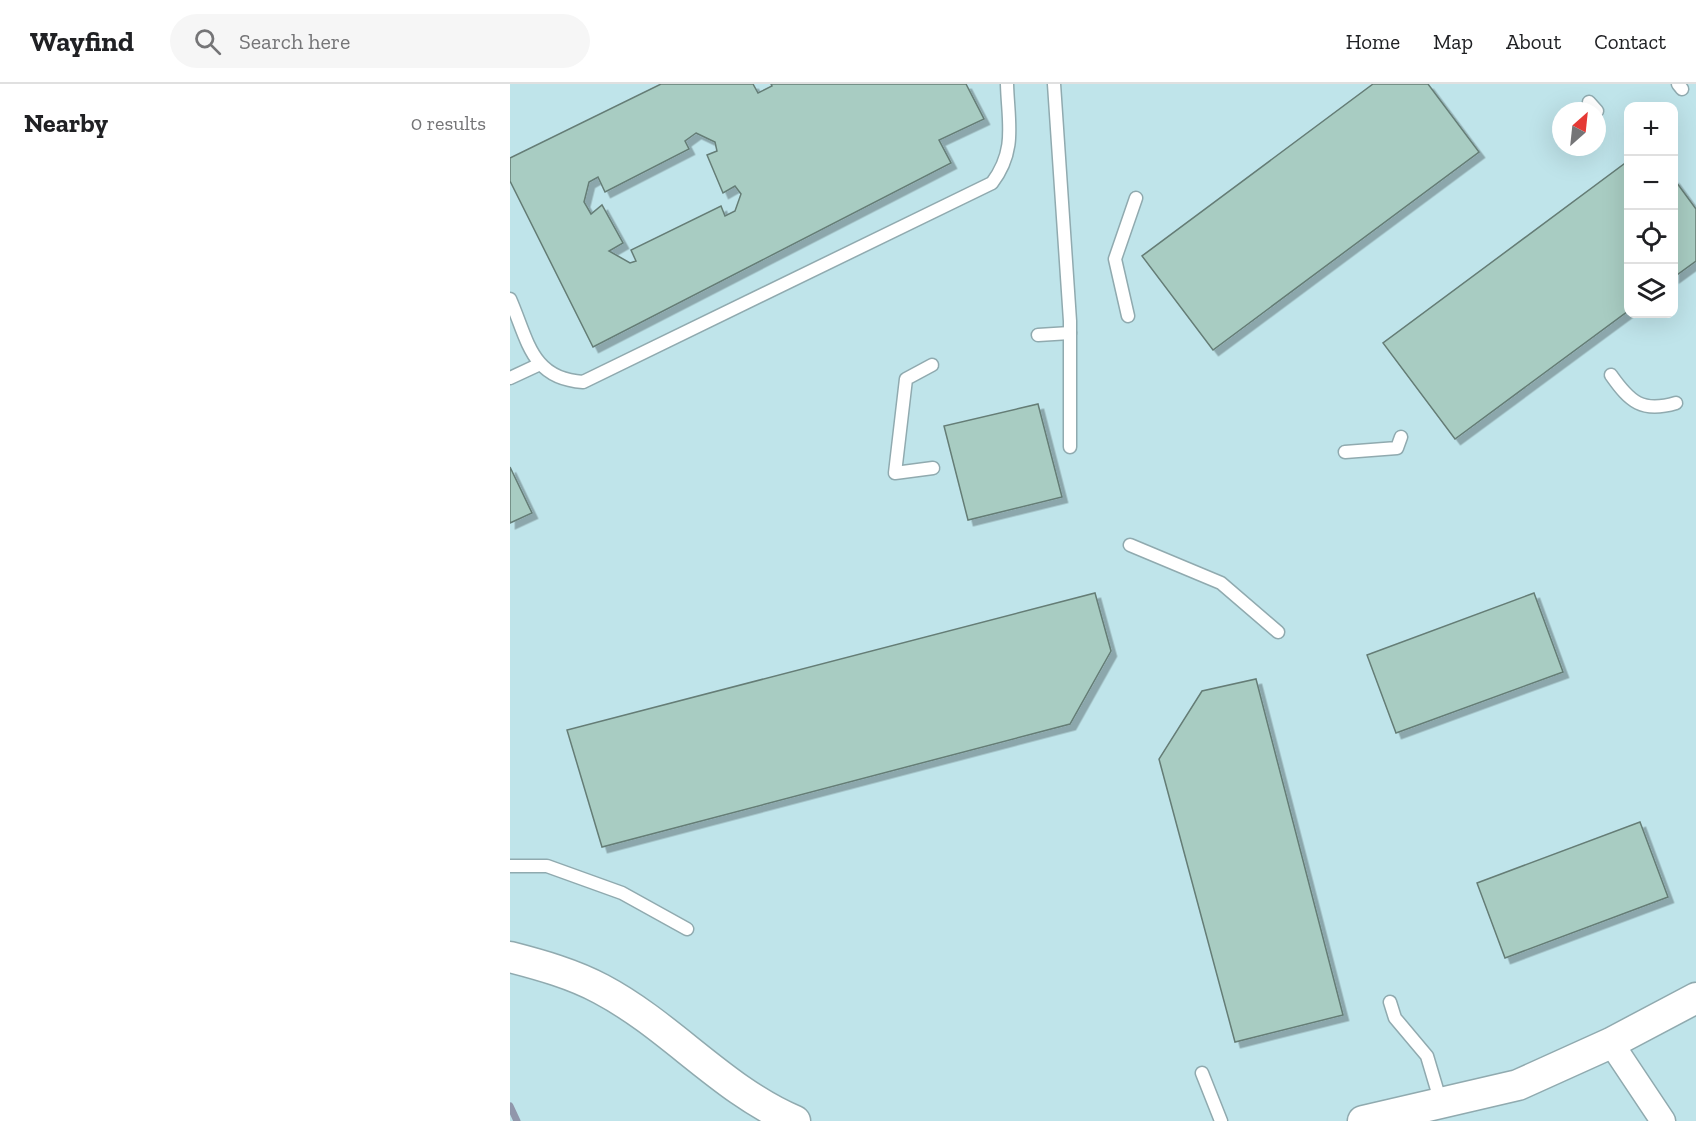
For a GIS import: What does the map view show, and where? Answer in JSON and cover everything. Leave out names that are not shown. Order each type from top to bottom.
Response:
[{"type":"street","points":[[510,957],[548,967],[601,989],[632,1009],[723,1080],[774,1112],[795,1121]]},
{"type":"street","points":[[1363,1121],[1446,1105],[1518,1085],[1611,1043],[1696,998]]},
{"type":"street","points":[[1611,1043],[1663,1121]]},
{"type":"lane","points":[[510,299],[538,365],[566,381],[583,382],[992,183],[1004,166],[1009,145],[1007,84]]},
{"type":"lane","points":[[1054,84],[1070,333],[1070,447]]},
{"type":"lane","points":[[1128,315],[1115,259],[1136,198]]},
{"type":"lane","points":[[1038,335],[1070,333]]},
{"type":"lane","points":[[932,364],[906,379],[895,473],[933,468]]},
{"type":"lane","points":[[510,378],[538,365]]},
{"type":"lane","points":[[1611,375],[1627,398],[1656,409],[1676,404]]},
{"type":"lane","points":[[1345,452],[1397,447],[1401,437]]},
{"type":"lane","points":[[1130,545],[1221,583],[1278,632]]},
{"type":"lane","points":[[510,866],[547,866],[622,893],[687,929]]},
{"type":"lane","points":[[1390,1002],[1395,1018],[1427,1056],[1446,1105]]},
{"type":"lane","points":[[1202,1073],[1221,1121]]},
{"type":"shaded area","points":[[510,84],[1696,84],[1696,1121],[510,1121]]},
{"type":"building","points":[[661,84],[753,84],[758,93],[772,86],[771,84],[966,84],[984,119],[939,140],[951,163],[593,347],[510,181],[510,158]],"holes":[[[696,133],[715,142],[717,151],[707,155],[723,193],[735,186],[741,194],[735,211],[725,216],[721,206],[631,250],[636,261],[630,263],[609,251],[623,243],[602,205],[591,214],[584,202],[589,182],[598,177],[605,192],[689,149],[685,141]]]},
{"type":"building","points":[[1373,84],[1428,84],[1479,152],[1213,350],[1142,256]]},
{"type":"building","points":[[1624,164],[1624,314],[1455,439],[1383,343]]},
{"type":"building","points":[[1678,184],[1696,209],[1696,261],[1678,274]]},
{"type":"building","points":[[1038,404],[1062,497],[968,520],[944,426]]},
{"type":"building","points":[[510,467],[532,513],[510,523]]},
{"type":"building","points":[[1095,593],[1111,651],[1070,724],[602,847],[567,730]]},
{"type":"building","points":[[1534,593],[1563,672],[1396,733],[1367,655]]},
{"type":"building","points":[[1256,679],[1343,1015],[1235,1042],[1159,759],[1202,691]]},
{"type":"building","points":[[1640,822],[1668,897],[1505,958],[1477,883]]},
{"type":"waterway","points":[[510,1106],[517,1121]]}]
